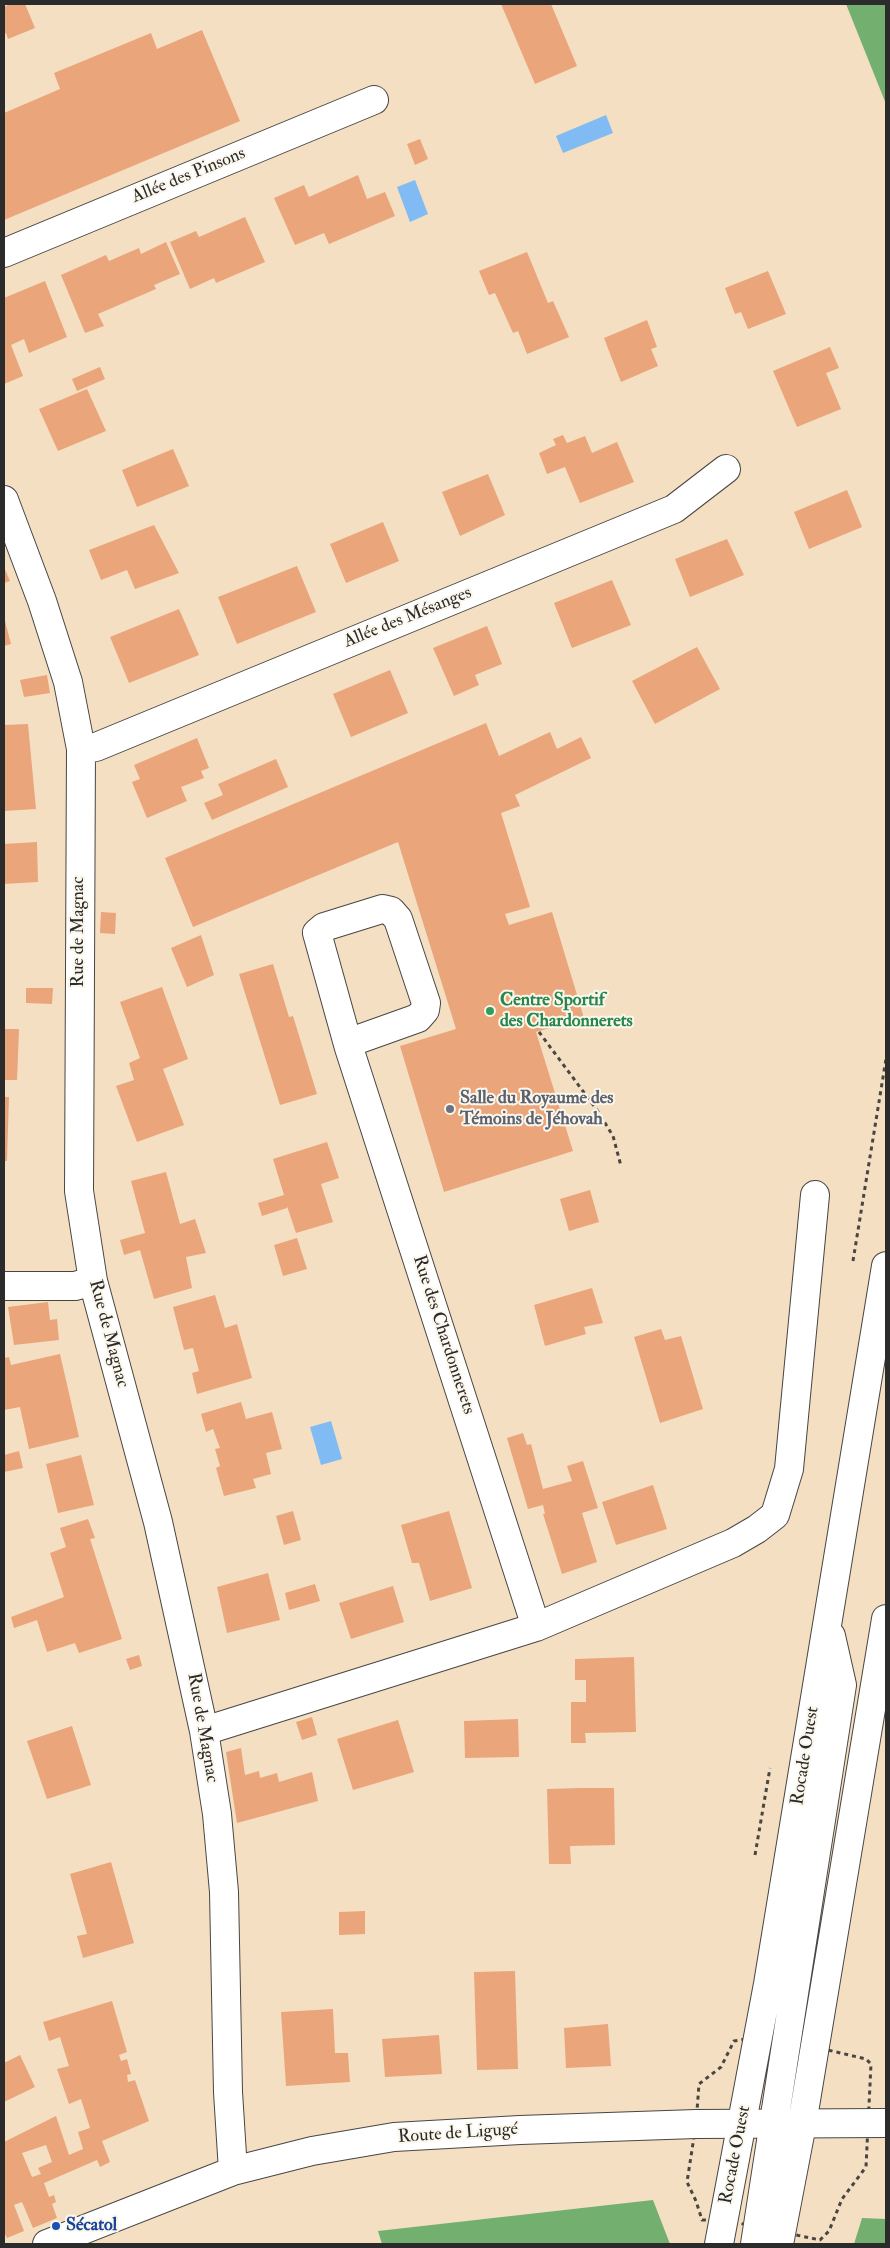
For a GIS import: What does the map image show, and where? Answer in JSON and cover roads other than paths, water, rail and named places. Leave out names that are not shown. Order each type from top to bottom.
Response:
[{"type":"street","name":"Allée des Pinsons","points":[[4,253],[374,100]]},
{"type":"street","name":"Allée des Mésanges","points":[[81,749],[96,747],[674,509],[726,469]]},
{"type":"street","name":"Rue de Magnac","points":[[4,500],[42,601],[68,682],[81,749],[79,1191],[93,1281],[158,1522],[204,1731],[217,1814],[224,1892],[228,2092],[232,2171]]},
{"type":"street","name":"Rue des Chardonnerets","points":[[348,1043],[418,1018],[425,1010],[426,1003],[398,919],[391,911],[382,909],[324,927],[317,933],[348,1043],[536,1627]]},
{"type":"street","points":[[204,1731],[536,1627],[733,1543],[757,1529],[774,1515],[789,1469],[815,1194]]},
{"type":"street","name":"Rocade Ouest","points":[[719,2244],[743,2122],[828,1623],[886,1266]]},
{"type":"street","points":[[4,1286],[75,1286],[93,1281]]},
{"type":"street","points":[[779,2244],[802,2124],[886,1619]]},
{"type":"street","points":[[755,2244],[842,1685],[828,1623]]},
{"type":"street","name":"Route de Ligugé","points":[[47,2244],[232,2171],[312,2151],[394,2137],[520,2130],[743,2122],[802,2124],[886,2123]]},
{"type":"water","points":[[606,115],[613,133],[563,153],[556,136]]},
{"type":"water","points":[[415,180],[428,214],[410,222],[397,187]]},
{"type":"water","points":[[331,1421],[342,1459],[321,1465],[310,1427]]},
{"type":"place","name":"Centre Sportif des Chardonnerets","points":[[490,1011]]},
{"type":"place","name":"Salle du Royaume des Témoins de Jéhovah","points":[[450,1109]]},
{"type":"place","name":"Sécatol","points":[[56,2226]]}]
